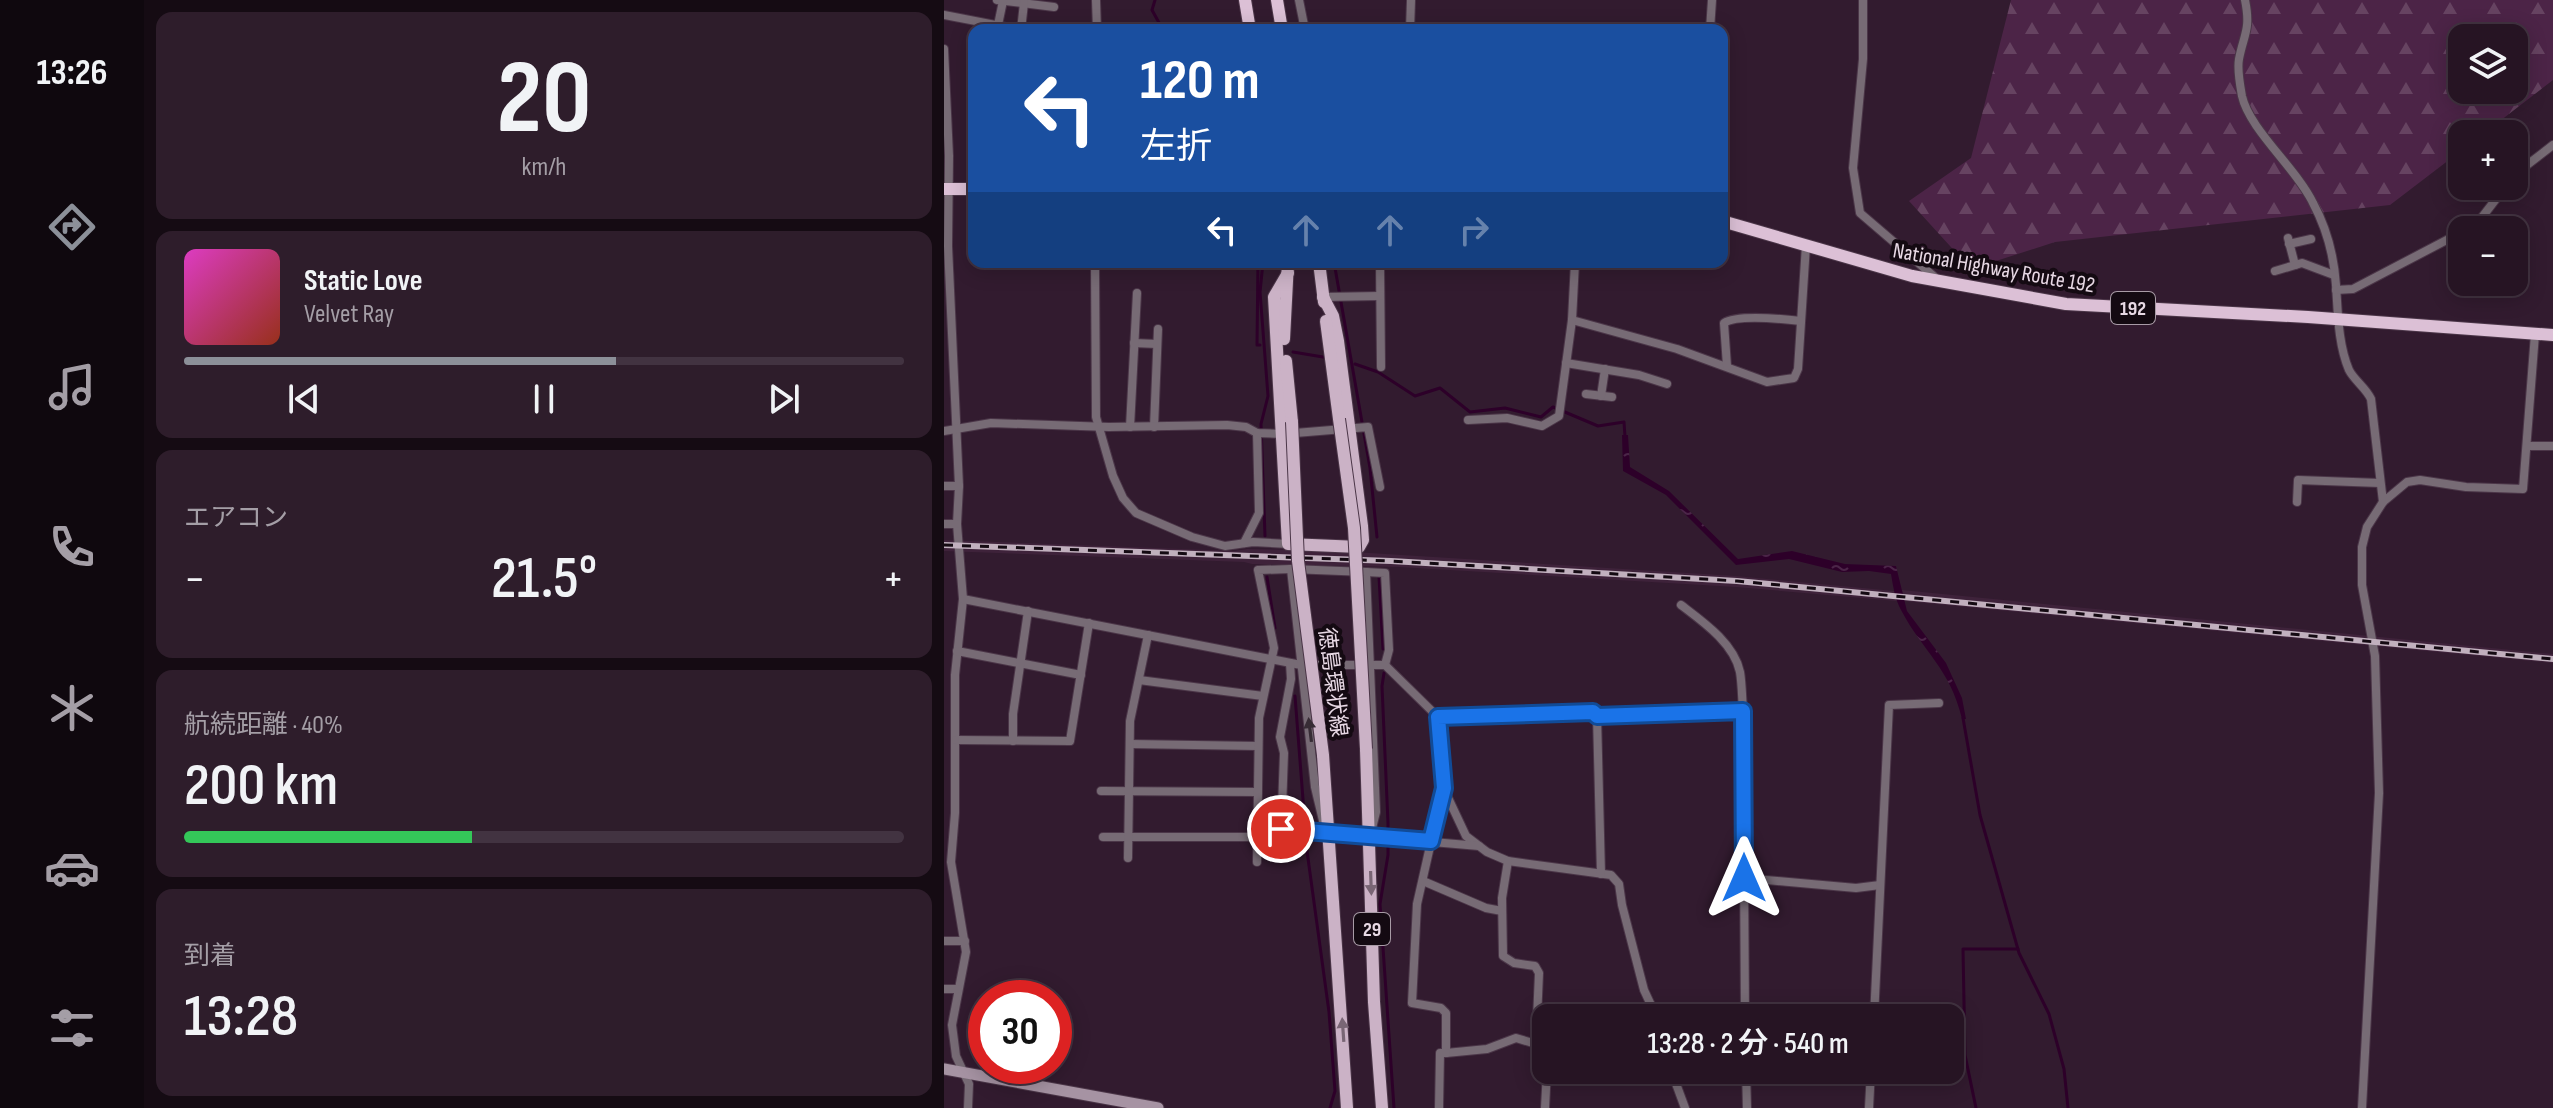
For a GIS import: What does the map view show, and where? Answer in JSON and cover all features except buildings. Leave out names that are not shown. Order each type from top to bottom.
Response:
[{"type":"highway","points":[[1245,0],[1249,24]]},
{"type":"highway","points":[[1277,0],[1281,24]]},
{"type":"highway","points":[[947,189],[968,189]]},
{"type":"highway","name":"National Highway Route 192","points":[[1728,223],[1912,276],[2066,304],[2553,335]]},
{"type":"main road","name":"徳島環状線","points":[[1288,268],[1283,330],[1292,422],[1298,561],[1323,755],[1347,1108]]},
{"type":"main road","points":[[1288,268],[1274,297],[1288,544],[1359,547],[1363,540],[1358,427],[1333,316],[1323,297]]},
{"type":"main road","name":"徳島環状線","points":[[1320,268],[1354,528],[1366,749],[1374,1002],[1382,1108]]},
{"type":"main road","points":[[944,1069],[1125,1105],[1158,1108]]},
{"type":"street","points":[[997,0],[1054,7]]},
{"type":"street","points":[[1096,0],[1097,24]]},
{"type":"street","points":[[1299,0],[1304,24]]},
{"type":"street","points":[[1410,24],[1411,0]]},
{"type":"street","points":[[1710,24],[1712,0]]},
{"type":"street","points":[[1863,0],[1863,59],[1853,168],[1860,213],[1940,281]]},
{"type":"street","points":[[2245,0],[2249,20],[2238,62],[2243,100],[2259,128],[2312,199],[2321,219],[2350,372],[2366,388],[2371,399],[2383,502]]},
{"type":"street","points":[[998,24],[1003,1]]},
{"type":"street","points":[[1022,24],[1024,3]]},
{"type":"street","points":[[944,15],[993,24]]},
{"type":"street","points":[[944,49],[947,276],[963,599],[955,675],[955,813],[948,862],[949,889],[966,952],[948,1039],[966,1073],[968,1108]]},
{"type":"street","points":[[2528,164],[2553,145]]},
{"type":"street","points":[[2483,216],[2495,200]]},
{"type":"street","points":[[2295,265],[2288,241],[2311,239]]},
{"type":"street","points":[[2336,290],[2353,289],[2448,239]]},
{"type":"street","points":[[1572,320],[1727,366],[1767,382],[1794,378],[1798,369],[1806,245]]},
{"type":"street","points":[[2275,271],[2302,263],[2334,275]]},
{"type":"street","points":[[1095,268],[1096,417],[1113,476],[1123,498],[1136,513],[1192,537],[1225,546],[1288,544]]},
{"type":"street","points":[[1380,268],[1381,367]]},
{"type":"street","points":[[1468,420],[1507,418],[1542,426],[1559,416],[1572,320],[1575,268]]},
{"type":"street","points":[[1130,427],[1137,293]]},
{"type":"street","points":[[1323,297],[1380,296]]},
{"type":"street","points":[[1727,366],[1724,323],[1732,318],[1758,320],[1768,317],[1801,321]]},
{"type":"street","points":[[1154,427],[1158,329]]},
{"type":"street","points":[[2362,1108],[2379,793],[2375,656],[2362,585],[2362,547],[2367,527],[2383,502],[2407,482],[2420,480],[2466,487],[2523,489],[2535,334]]},
{"type":"street","points":[[1134,343],[1157,344]]},
{"type":"street","points":[[1566,363],[1639,375],[1667,384]]},
{"type":"street","points":[[1601,396],[1605,369]]},
{"type":"street","points":[[1586,394],[1612,397]]},
{"type":"street","points":[[944,431],[991,423],[1130,427],[1227,425],[1246,427],[1261,434],[1368,427],[1380,487]]},
{"type":"street","points":[[1244,543],[1259,513],[1261,434]]},
{"type":"street","points":[[2528,446],[2553,446]]},
{"type":"street","points":[[2297,502],[2298,480],[2380,483]]},
{"type":"street","points":[[944,486],[959,486]]},
{"type":"street","points":[[944,524],[957,524]]},
{"type":"street","points":[[1291,569],[1315,787],[1321,821],[1327,834]]},
{"type":"street","points":[[1257,862],[1259,718],[1274,640],[1269,629],[1258,570],[1385,573],[1389,650],[1385,665]]},
{"type":"street","points":[[1366,572],[1376,812],[1369,836]]},
{"type":"street","points":[[963,599],[1301,665],[1385,665],[1438,717],[1444,788],[1417,904],[1412,1003],[1441,1008],[1446,1013],[1446,1053]]},
{"type":"street","points":[[1681,605],[1707,624],[1727,647],[1740,669],[1745,1004]]},
{"type":"street","points":[[1013,741],[1013,714],[1028,611]]},
{"type":"street","points":[[956,740],[1070,741],[1089,623]]},
{"type":"street","points":[[1128,858],[1130,721],[1148,635]]},
{"type":"street","points":[[957,651],[1081,675]]},
{"type":"street","points":[[1103,837],[1281,837],[1284,753],[1280,737],[1291,679],[1290,663]]},
{"type":"street","points":[[944,672],[955,675]]},
{"type":"street","points":[[1139,680],[1263,696]]},
{"type":"street","points":[[1875,1004],[1889,705],[1939,703]]},
{"type":"street","points":[[1438,717],[1743,711]]},
{"type":"street","points":[[1597,716],[1601,874]]},
{"type":"street","points":[[1130,744],[1258,746]]},
{"type":"street","points":[[1444,788],[1466,836],[1508,861],[1611,875],[1619,884],[1644,990],[1650,1004]]},
{"type":"street","points":[[1101,791],[1258,792]]},
{"type":"street","points":[[944,813],[955,813]]},
{"type":"street","points":[[1281,829],[1480,846]]},
{"type":"street","points":[[1508,861],[1502,911],[1503,956],[1514,963],[1535,966],[1539,973],[1541,1004]]},
{"type":"street","points":[[1744,878],[1856,888],[1880,885]]},
{"type":"street","points":[[1423,881],[1474,903],[1502,911]]},
{"type":"street","points":[[944,941],[965,941]]},
{"type":"street","points":[[944,989],[958,989]]},
{"type":"street","points":[[1439,1108],[1440,1053],[1487,1049],[1516,1038],[1532,1042]]},
{"type":"street","points":[[1545,1108],[1546,1084]]},
{"type":"street","points":[[1676,1084],[1685,1108]]},
{"type":"street","points":[[1746,1084],[1747,1108]]},
{"type":"street","points":[[1869,1108],[1870,1084]]},
{"type":"shaded area","points":[[944,540],[1235,551],[1338,551],[1736,576],[1894,591],[1897,601],[1736,587],[1399,567],[944,551]]},
{"type":"shaded area","points":[[1902,590],[2553,654],[2553,663],[1904,601]]},
{"type":"green space","points":[[2011,0],[2553,0],[2553,80],[2528,99],[2528,24],[2448,24],[2448,104],[2522,104],[2501,120],[2448,120],[2448,161],[2390,205],[2055,242],[1971,269],[1909,201],[1971,158]]},
{"type":"water","points":[[1622,435],[1628,435],[1630,467],[1669,491],[1738,559],[1792,551],[1845,564],[1896,566],[1907,611],[1946,663],[1962,698],[1966,719],[1962,719],[1943,673],[1901,610],[1891,574],[1842,572],[1789,559],[1736,565],[1666,495],[1623,471]]},
{"type":"waterway","points":[[1155,0],[1152,10],[1160,24]]},
{"type":"waterway","points":[[1258,268],[1257,345],[1260,345]]},
{"type":"waterway","points":[[1262,268],[1260,292],[1268,396],[1261,424],[1265,536]]},
{"type":"waterway","points":[[1335,268],[1370,468],[1377,537]]},
{"type":"waterway","points":[[1293,352],[1323,357]]},
{"type":"waterway","points":[[1355,364],[1378,372],[1415,396],[1440,388],[1470,412],[1505,408],[1541,417],[1553,407],[1598,426],[1624,422],[1625,437]]},
{"type":"waterway","points":[[1267,577],[1275,628]]},
{"type":"waterway","points":[[1379,577],[1383,649]]},
{"type":"waterway","points":[[1384,673],[1388,855],[1380,904],[1394,1108]]},
{"type":"waterway","points":[[1295,696],[1307,851],[1329,1012],[1335,1091],[1330,1108]]},
{"type":"waterway","points":[[1963,718],[1980,815],[2019,953],[2049,1014],[2064,1069],[2068,1108]]},
{"type":"waterway","points":[[1976,1108],[1965,1055],[1963,949],[2018,949]]},
{"type":"railway","points":[[944,545],[1391,561],[1737,581],[2553,659]]},
{"type":"route","points":[[1281,829],[1431,841],[1444,788],[1438,717],[1743,711],[1744,878]]}]
